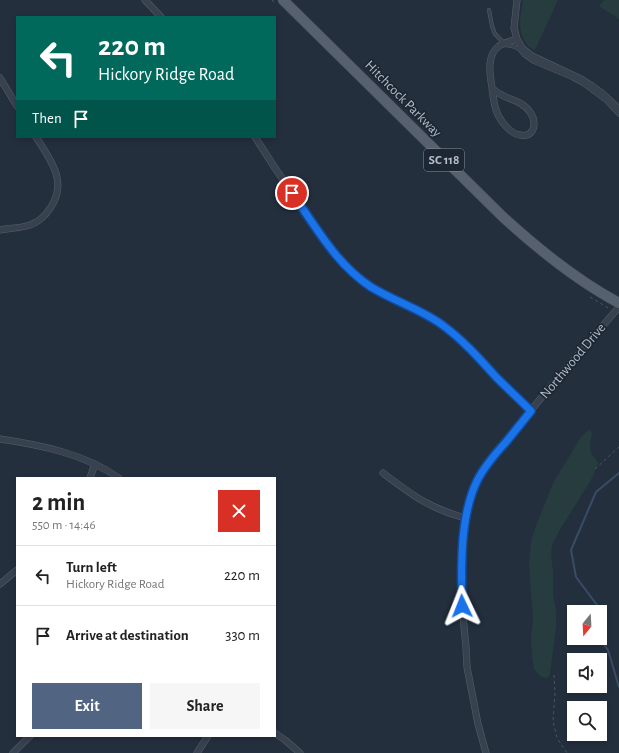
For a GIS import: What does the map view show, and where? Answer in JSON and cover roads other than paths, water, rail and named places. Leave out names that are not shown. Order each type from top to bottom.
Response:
[{"type":"main road","name":"Hitchcock Parkway","points":[[282,0],[503,218],[554,261],[619,304]]},
{"type":"street","points":[[145,0],[160,16]]},
{"type":"street","points":[[517,0],[514,28],[522,48],[527,53],[540,60],[580,79],[602,93],[619,109]]},
{"type":"street","points":[[492,88],[500,95],[512,99],[525,106],[530,111],[533,116],[534,130],[526,135],[519,135],[509,129],[500,120],[496,110],[492,88],[489,67],[490,60],[495,50],[505,43],[517,38]]},
{"type":"street","points":[[0,78],[16,104]]},
{"type":"street","points":[[0,230],[24,227],[35,223],[44,216],[55,200],[58,188],[57,174],[49,157],[37,138]]},
{"type":"street","points":[[256,138],[329,247],[344,265],[372,288],[432,318],[454,334],[531,411]]},
{"type":"street","name":"Northwood Drive","points":[[486,753],[478,724],[467,667],[464,623],[462,567],[466,518],[469,502],[477,480],[491,459],[619,307]]},
{"type":"street","points":[[0,440],[20,442],[73,455],[95,464],[118,477]]},
{"type":"street","points":[[90,477],[95,464]]},
{"type":"street","points":[[383,473],[423,502],[450,514],[466,518]]},
{"type":"street","points":[[0,584],[16,571]]},
{"type":"street","points":[[276,734],[300,753]]},
{"type":"street","points":[[13,753],[29,737]]},
{"type":"street","points":[[196,753],[207,737]]},
{"type":"lane","points":[[489,10],[495,34],[505,43],[519,49],[524,55],[534,62],[583,84],[606,102],[619,115]]},
{"type":"waterway","points":[[597,605],[576,577],[571,550],[596,492],[619,473]]},
{"type":"waterway","points":[[604,645],[608,650],[619,687]]}]
